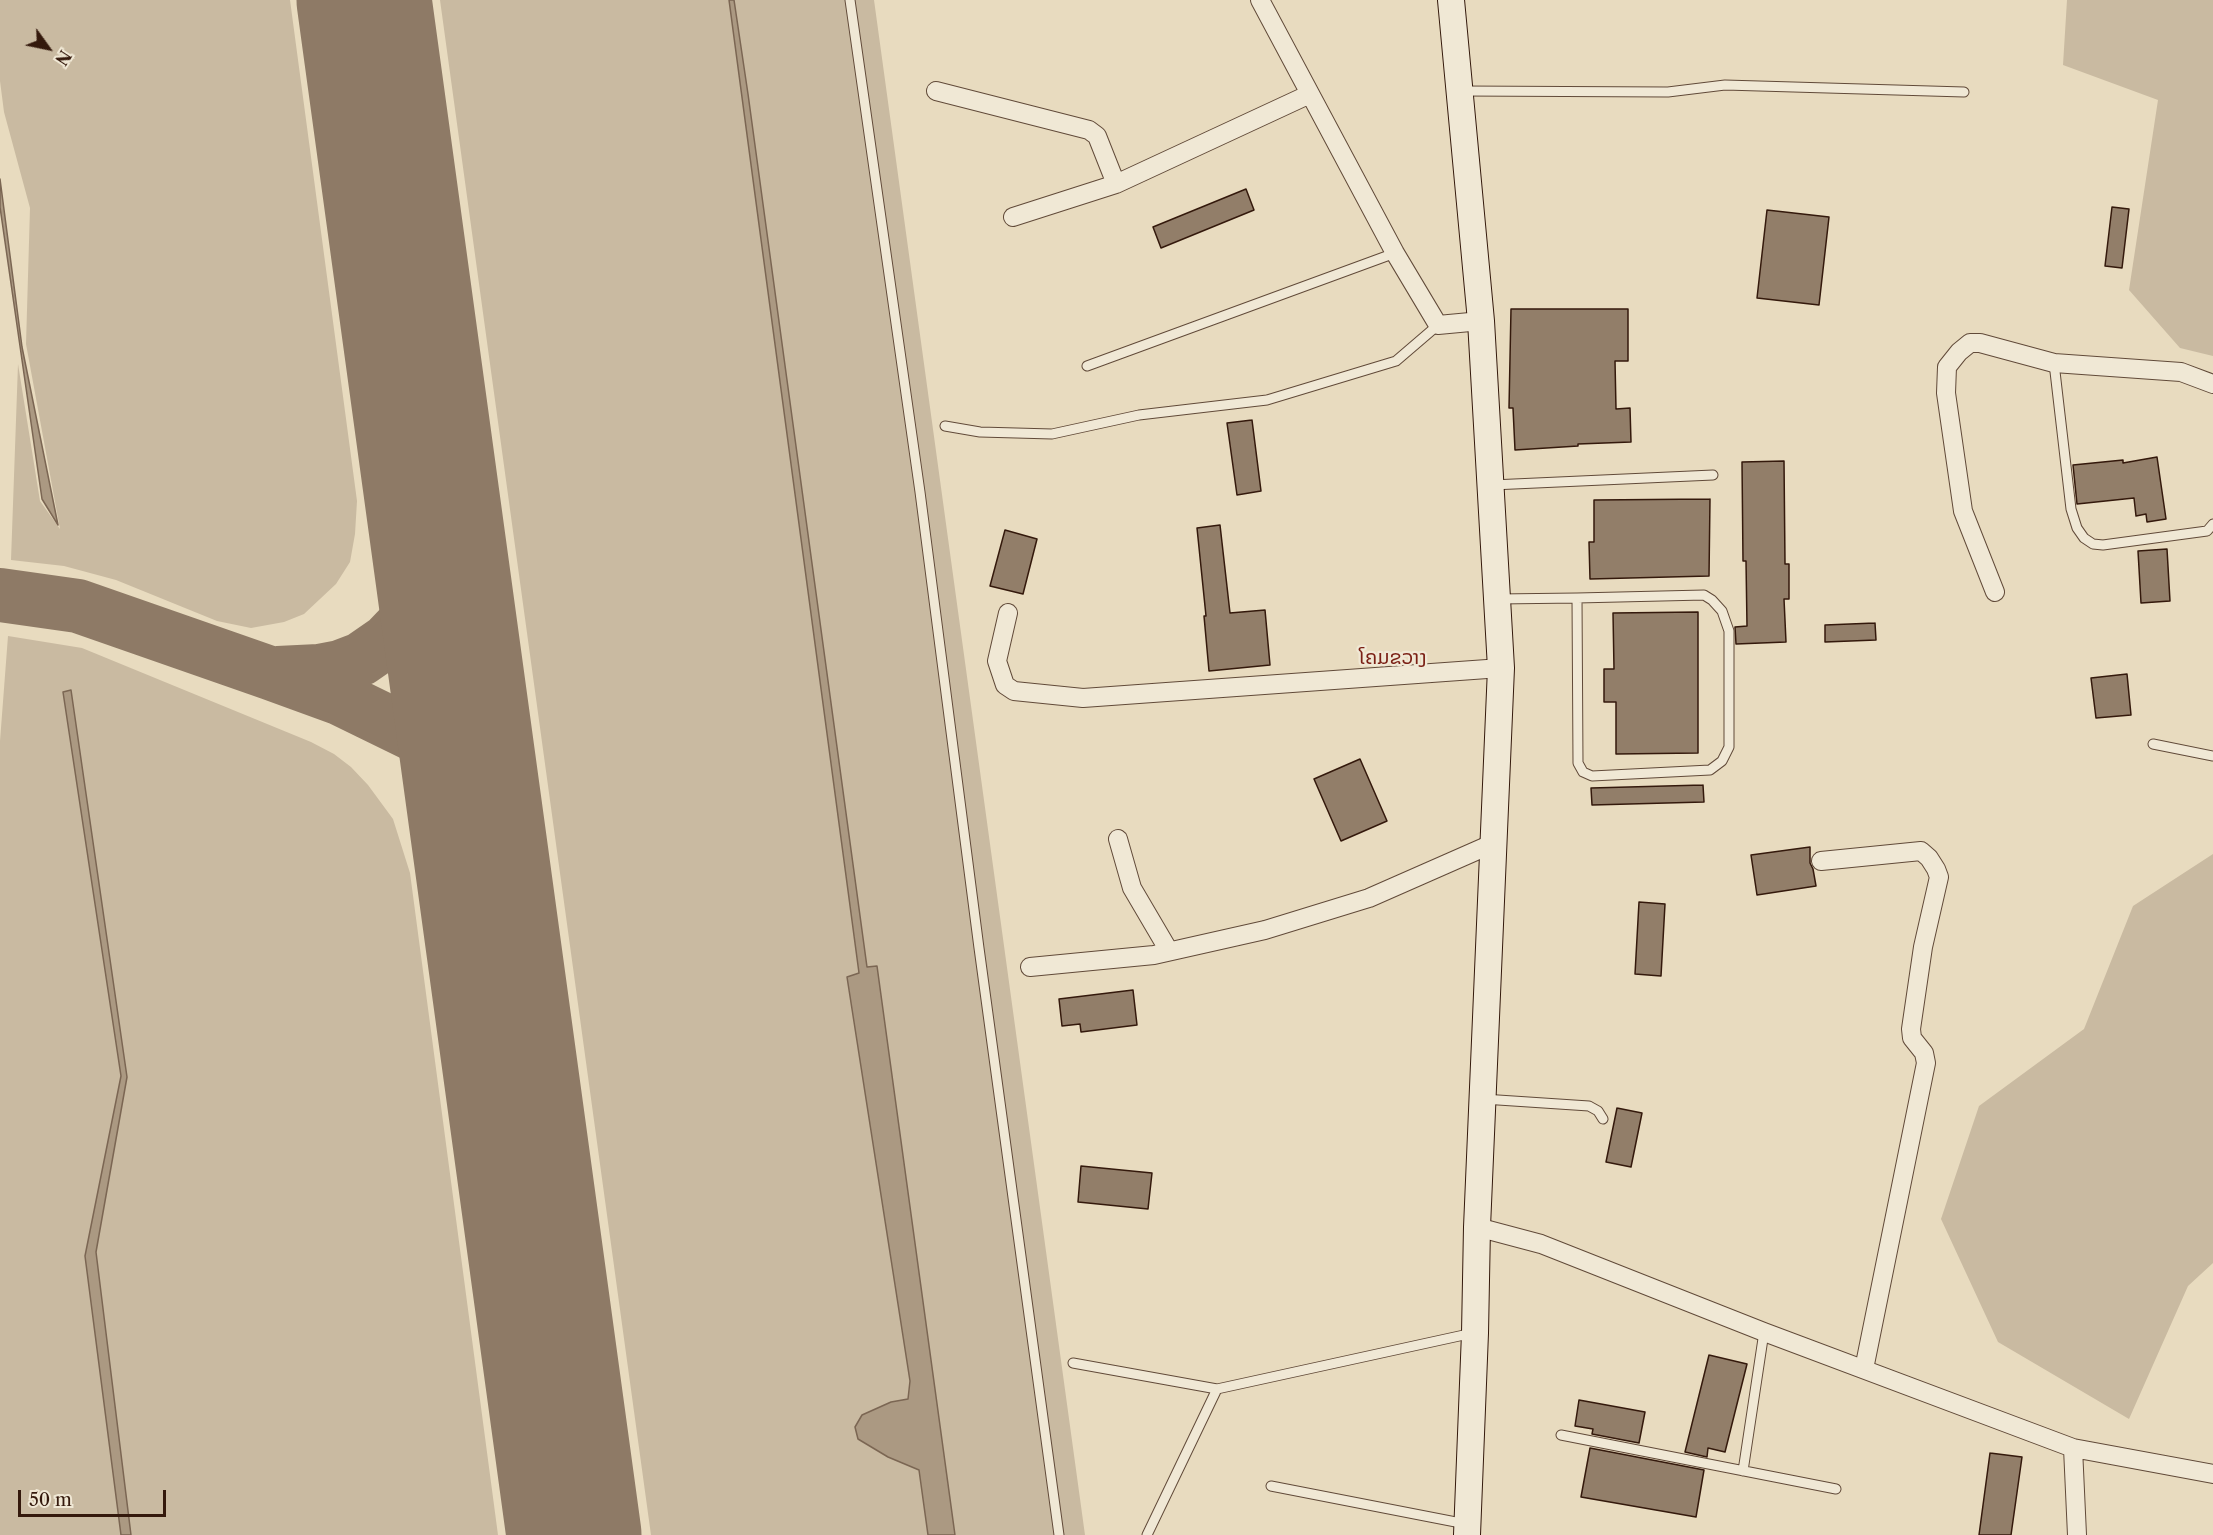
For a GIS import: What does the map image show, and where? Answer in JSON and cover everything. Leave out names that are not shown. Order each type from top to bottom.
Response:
[{"type":"main road","points":[[1451,0],[1481,321],[1501,668],[1477,1227],[1467,1530]]},
{"type":"street","points":[[1260,0],[1395,253],[1438,325],[1481,321]]},
{"type":"street","points":[[936,91],[1089,130],[1097,136],[1116,184]]},
{"type":"street","points":[[1013,217],[1116,184],[1310,94]]},
{"type":"street","points":[[1995,592],[1963,511],[1946,393],[1947,367],[1970,344],[1980,343],[2054,363],[2181,372],[2213,384]]},
{"type":"street","points":[[1008,613],[997,661],[1005,685],[1014,691],[1083,698],[1501,668]]},
{"type":"street","points":[[1118,839],[1132,888],[1169,951]]},
{"type":"street","points":[[1030,967],[1154,955],[1264,930],[1368,898],[1494,843]]},
{"type":"street","points":[[1821,861],[1921,851],[1929,858],[1939,877],[1923,947],[1911,1029],[1912,1038],[1924,1053],[1926,1063],[1864,1369]]},
{"type":"street","points":[[1477,1227],[1541,1244],[1764,1332],[2073,1448],[2213,1474]]},
{"type":"street","points":[[2073,1448],[2077,1535]]},
{"type":"lane","points":[[850,0],[920,492],[977,937],[1059,1535]]},
{"type":"lane","points":[[1460,91],[1668,92],[1725,85],[1964,92]]},
{"type":"lane","points":[[1087,366],[1395,253]]},
{"type":"lane","points":[[945,426],[980,432],[1052,434],[1139,415],[1267,400],[1396,360],[1438,325]]},
{"type":"lane","points":[[2054,363],[2071,509],[2077,528],[2084,538],[2093,544],[2103,545],[2207,531],[2213,524]]},
{"type":"lane","points":[[1492,485],[1713,475]]},
{"type":"lane","points":[[1498,599],[1704,595],[1712,600],[1722,611],[1729,630],[1730,747],[1722,760],[1710,770],[1592,776],[1583,772],[1578,763],[1577,598]]},
{"type":"lane","points":[[2153,744],[2213,756]]},
{"type":"lane","points":[[1483,1099],[1589,1106],[1598,1111],[1603,1119]]},
{"type":"lane","points":[[1743,1471],[1764,1332]]},
{"type":"lane","points":[[1073,1363],[1217,1389],[1475,1333]]},
{"type":"lane","points":[[1147,1535],[1217,1389]]},
{"type":"lane","points":[[1561,1435],[1836,1490]]},
{"type":"lane","points":[[1271,1486],[1467,1530]]},
{"type":"shaded area","points":[[0,0],[290,0],[357,501],[350,562],[336,584],[304,614],[284,622],[251,628],[217,621],[116,580],[64,566],[11,560],[18,364],[40,501],[60,529],[26,344],[30,208],[4,112],[0,81]]},
{"type":"shaded area","points":[[440,0],[729,0],[859,973],[847,977],[910,1381],[908,1399],[891,1402],[858,1439],[888,1457],[919,1470],[928,1535],[651,1535]]},
{"type":"shaded area","points":[[729,0],[734,0],[748,94],[867,967],[877,966],[955,1535],[928,1535],[919,1470],[888,1457],[858,1439],[855,1427],[862,1415],[891,1402],[908,1399],[910,1381],[847,977],[859,973]]},
{"type":"shaded area","points":[[734,0],[874,0],[1085,1535],[955,1535],[877,967],[867,967]]},
{"type":"shaded area","points":[[2067,0],[2213,0],[2213,356],[2180,348],[2129,290],[2158,100],[2063,65]]},
{"type":"shaded area","points":[[0,179],[22,347],[58,525],[42,499],[0,207]]},
{"type":"shaded area","points":[[8,636],[82,648],[311,742],[334,754],[351,767],[368,785],[393,819],[410,873],[498,1535],[0,1535],[0,741]]},
{"type":"shaded area","points":[[71,690],[127,1077],[96,1252],[131,1535],[121,1535],[85,1256],[121,1076],[63,692]]},
{"type":"shaded area","points":[[2213,854],[2213,1263],[2188,1286],[2129,1419],[1998,1342],[1941,1219],[1979,1106],[2084,1029],[2133,906]]},
{"type":"building","points":[[1246,189],[1254,210],[1161,248],[1153,227]]},
{"type":"building","points":[[2112,207],[2129,209],[2122,268],[2105,266]]},
{"type":"building","points":[[1767,210],[1829,217],[1819,305],[1757,298]]},
{"type":"building","points":[[1511,309],[1628,309],[1628,361],[1615,361],[1616,409],[1630,408],[1631,442],[1515,450],[1513,408],[1509,408]]},
{"type":"building","points":[[1252,420],[1261,491],[1237,495],[1227,423]]},
{"type":"building","points":[[2157,457],[2166,519],[2147,522],[2146,514],[2136,516],[2134,498],[2077,504],[2073,465],[2123,460],[2123,463]]},
{"type":"building","points":[[1784,461],[1785,564],[1789,564],[1789,599],[1784,599],[1786,642],[1736,644],[1735,627],[1747,626],[1746,561],[1743,561],[1742,462]]},
{"type":"building","points":[[1710,499],[1709,576],[1590,579],[1589,542],[1594,542],[1594,500]]},
{"type":"building","points":[[1220,525],[1230,613],[1265,610],[1270,665],[1209,671],[1197,528]]},
{"type":"building","points":[[1005,530],[1037,539],[1023,594],[990,586]]},
{"type":"building","points":[[2167,549],[2170,601],[2141,603],[2138,551]]},
{"type":"building","points":[[1698,612],[1698,753],[1616,754],[1616,702],[1604,702],[1604,669],[1614,669],[1613,613]]},
{"type":"building","points":[[1875,623],[1876,640],[1825,642],[1825,625]]},
{"type":"building","points":[[2127,674],[2131,715],[2096,718],[2091,678]]},
{"type":"building","points":[[1360,759],[1387,821],[1341,841],[1314,779]]},
{"type":"building","points":[[1703,785],[1704,802],[1592,805],[1591,788]]},
{"type":"building","points":[[1810,847],[1810,863],[1816,886],[1757,895],[1751,855]]},
{"type":"building","points":[[1639,902],[1665,904],[1661,976],[1635,974]]},
{"type":"building","points":[[1133,990],[1137,1025],[1081,1032],[1080,1024],[1062,1026],[1059,999]]},
{"type":"building","points":[[1617,1108],[1642,1113],[1631,1167],[1606,1162]]},
{"type":"building","points":[[1081,1166],[1152,1173],[1148,1209],[1078,1202]]},
{"type":"building","points":[[1709,1355],[1747,1364],[1725,1452],[1708,1448],[1707,1457],[1685,1452]]},
{"type":"building","points":[[1579,1400],[1645,1412],[1639,1443],[1592,1434],[1593,1429],[1575,1426]]},
{"type":"building","points":[[1590,1448],[1704,1470],[1696,1517],[1581,1497]]},
{"type":"building","points":[[1990,1453],[2022,1457],[2011,1535],[1979,1535]]},
{"type":"taxiway","points":[[278,673],[319,671],[340,667],[361,659],[387,641],[410,617],[425,594],[440,555]]},
{"type":"taxiway","points":[[0,595],[78,606],[270,673],[339,698],[468,761]]},
{"type":"runway","points":[[364,0],[574,1535]]},
{"type":"district","name":"ໂຄມຂວາງ","points":[[1393,658]]}]
